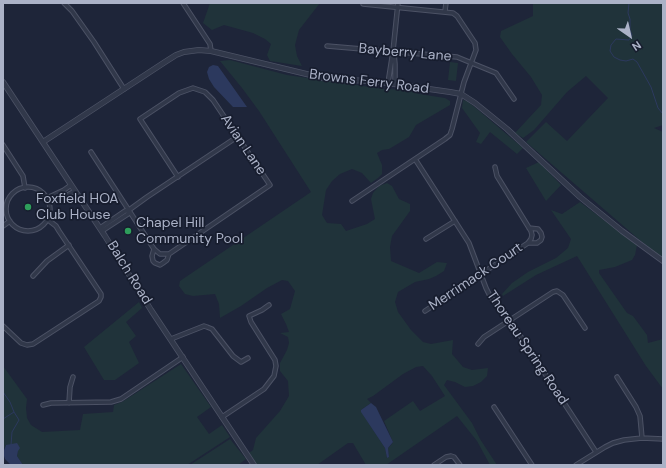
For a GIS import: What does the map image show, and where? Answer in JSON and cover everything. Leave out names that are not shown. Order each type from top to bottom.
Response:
[{"type":"street","points":[[64,3],[72,11],[94,42],[124,89]]},
{"type":"street","points":[[183,3],[210,44],[211,51]]},
{"type":"street","points":[[445,11],[446,3]]},
{"type":"street","points":[[352,202],[450,135],[461,94],[476,50],[475,44],[457,16],[453,13],[398,5],[363,4]]},
{"type":"street","points":[[388,83],[398,5]]},
{"type":"street","name":"Bayberry Lane","points":[[327,46],[457,57],[496,73],[514,99]]},
{"type":"street","name":"Browns Ferry Road","points":[[43,142],[176,55],[184,52],[211,51],[323,78],[388,83],[461,94],[475,103],[507,129],[580,197],[622,231],[663,261]]},
{"type":"street","points":[[393,51],[395,64],[395,84]]},
{"type":"street","name":"Balch Road","points":[[3,82],[101,229],[183,358],[254,465]]},
{"type":"street","name":"Avian Lane","points":[[169,254],[270,185],[213,100],[205,92],[193,88],[179,93],[140,119],[178,177]]},
{"type":"street","points":[[37,133],[51,137]]},
{"type":"street","points":[[101,229],[128,214],[130,210],[237,137]]},
{"type":"street","points":[[3,145],[23,176],[25,188]]},
{"type":"street","points":[[91,152],[154,249],[160,254],[169,254],[167,260],[160,265],[155,263],[153,260],[152,256],[154,249]]},
{"type":"street","name":"Thoreau Spring Road","points":[[416,159],[471,246],[480,274],[490,296],[510,320],[596,452]]},
{"type":"street","name":"Merrimack Court","points":[[425,311],[532,239],[529,228],[497,176],[495,167]]},
{"type":"street","points":[[47,198],[71,185]]},
{"type":"street","points":[[25,188],[36,189],[47,198],[49,203],[49,212],[47,219],[40,227],[31,231],[18,229],[10,221],[6,210],[12,195],[16,191],[25,188]]},
{"type":"street","points":[[49,203],[75,191]]},
{"type":"street","points":[[3,326],[21,343],[27,345],[33,344],[101,298],[101,294],[69,245],[56,226],[47,219]]},
{"type":"street","points":[[3,226],[10,221]]},
{"type":"street","points":[[426,239],[455,221]]},
{"type":"street","name":"Merrimack Court","points":[[528,243],[537,243],[542,237],[542,233],[538,229],[529,228]]},
{"type":"street","points":[[33,276],[46,261],[69,245]]},
{"type":"street","points":[[478,344],[484,337],[548,294],[557,291],[563,295],[585,328]]},
{"type":"street","points":[[222,416],[264,389],[274,376],[276,366],[275,360],[251,322],[249,316],[269,305]]},
{"type":"street","points":[[171,339],[204,326],[212,329],[233,356],[241,362],[248,358]]},
{"type":"street","points":[[43,406],[51,403],[112,402],[121,399],[183,358]]},
{"type":"street","points":[[69,403],[70,387],[73,377]]},
{"type":"street","points":[[617,377],[640,416],[642,438]]},
{"type":"street","points":[[494,407],[532,465]]},
{"type":"street","points":[[576,465],[613,443],[642,438],[663,439]]},
{"type":"street","points":[[434,465],[446,457],[451,456],[454,457],[460,465]]},
{"type":"shaded area","points":[[210,3],[320,3],[299,30],[295,45],[297,56],[302,66],[270,61],[267,55],[271,44],[253,33],[224,25],[212,30],[203,23]]},
{"type":"shaded area","points":[[533,3],[662,3],[663,125],[654,128],[663,132],[663,258],[642,242],[526,142],[546,122],[567,141],[608,98],[586,76],[567,92],[534,130],[523,138],[515,133],[541,105],[542,95],[531,77],[500,37],[501,31],[533,16]]},
{"type":"shaded area","points":[[230,60],[287,75],[384,89],[410,90],[419,94],[445,98],[450,101],[450,105],[416,125],[409,137],[389,149],[382,150],[377,153],[382,165],[382,174],[371,183],[362,173],[352,169],[340,174],[332,181],[326,190],[322,215],[327,223],[341,224],[346,231],[367,224],[375,219],[371,199],[373,193],[379,186],[387,183],[392,186],[399,199],[410,204],[410,211],[392,236],[390,247],[391,261],[419,273],[437,262],[447,263],[444,271],[436,276],[415,282],[398,292],[395,302],[398,312],[411,330],[423,342],[431,344],[453,340],[452,354],[463,367],[472,370],[488,368],[487,376],[481,382],[473,386],[465,387],[447,380],[444,385],[472,423],[480,439],[497,465],[490,465],[477,441],[457,416],[386,465],[366,465],[353,443],[348,443],[317,465],[257,465],[249,453],[253,450],[256,438],[280,411],[289,396],[288,381],[280,371],[280,363],[289,343],[288,337],[280,333],[289,332],[281,314],[290,309],[295,291],[288,281],[282,280],[220,318],[219,304],[215,294],[193,296],[185,294],[179,286],[180,281],[311,192],[259,111],[220,61]],"holes":[[[423,366],[432,376],[445,396],[420,411],[413,401],[384,421],[393,442],[388,448],[389,457],[387,458],[385,448],[361,410],[371,403],[367,399],[403,374],[416,367]]]},
{"type":"shaded area","points":[[450,62],[458,63],[456,81],[448,80]]},
{"type":"shaded area","points":[[463,100],[467,101],[477,109],[523,148],[517,154],[490,132],[481,144],[476,142],[480,133],[462,108]]},
{"type":"shaded area","points":[[539,162],[561,185],[546,201],[526,168]]},
{"type":"shaded area","points":[[580,202],[637,245],[635,255],[632,260],[615,267],[599,270],[599,273],[627,313],[633,316],[647,335],[648,343],[663,339],[663,389],[646,366],[577,256],[536,275],[503,296],[502,294],[512,283],[528,272],[556,258],[568,248],[571,239],[551,210],[562,214]]},
{"type":"shaded area","points":[[139,302],[142,308],[126,322],[136,336],[129,342],[139,363],[115,380],[104,380],[84,347]]},
{"type":"shaded area","points":[[181,364],[211,407],[197,417],[209,434],[222,425],[230,437],[187,465],[23,465],[17,456],[18,451],[6,445],[3,451],[3,366],[27,399],[27,418],[31,425],[42,432],[80,430],[83,414],[113,412],[114,405],[122,402]]},
{"type":"shaded area","points":[[230,439],[246,459],[238,465],[190,465]]},
{"type":"water","points":[[213,65],[218,66],[247,107],[233,107],[214,87],[207,72],[209,67]]},
{"type":"water","points":[[371,403],[376,407],[393,442],[388,448],[389,457],[387,458],[385,448],[361,412],[361,410]]},
{"type":"water","points":[[17,443],[20,448],[17,456],[23,465],[11,465],[5,459],[3,453],[6,445]]},
{"type":"waterway","points":[[629,3],[628,13],[632,35],[629,40],[616,39],[611,45],[610,51],[614,57],[620,60],[626,61],[633,59],[637,62],[651,87],[658,108],[663,114]]},
{"type":"waterway","points":[[3,392],[10,402],[14,412],[3,419]]},
{"type":"waterway","points":[[11,445],[12,432],[19,420],[14,412]]},
{"type":"place","name":"Foxfield HOA Club House","points":[[28,207]]},
{"type":"place","name":"Chapel Hill Community Pool","points":[[128,231]]}]
